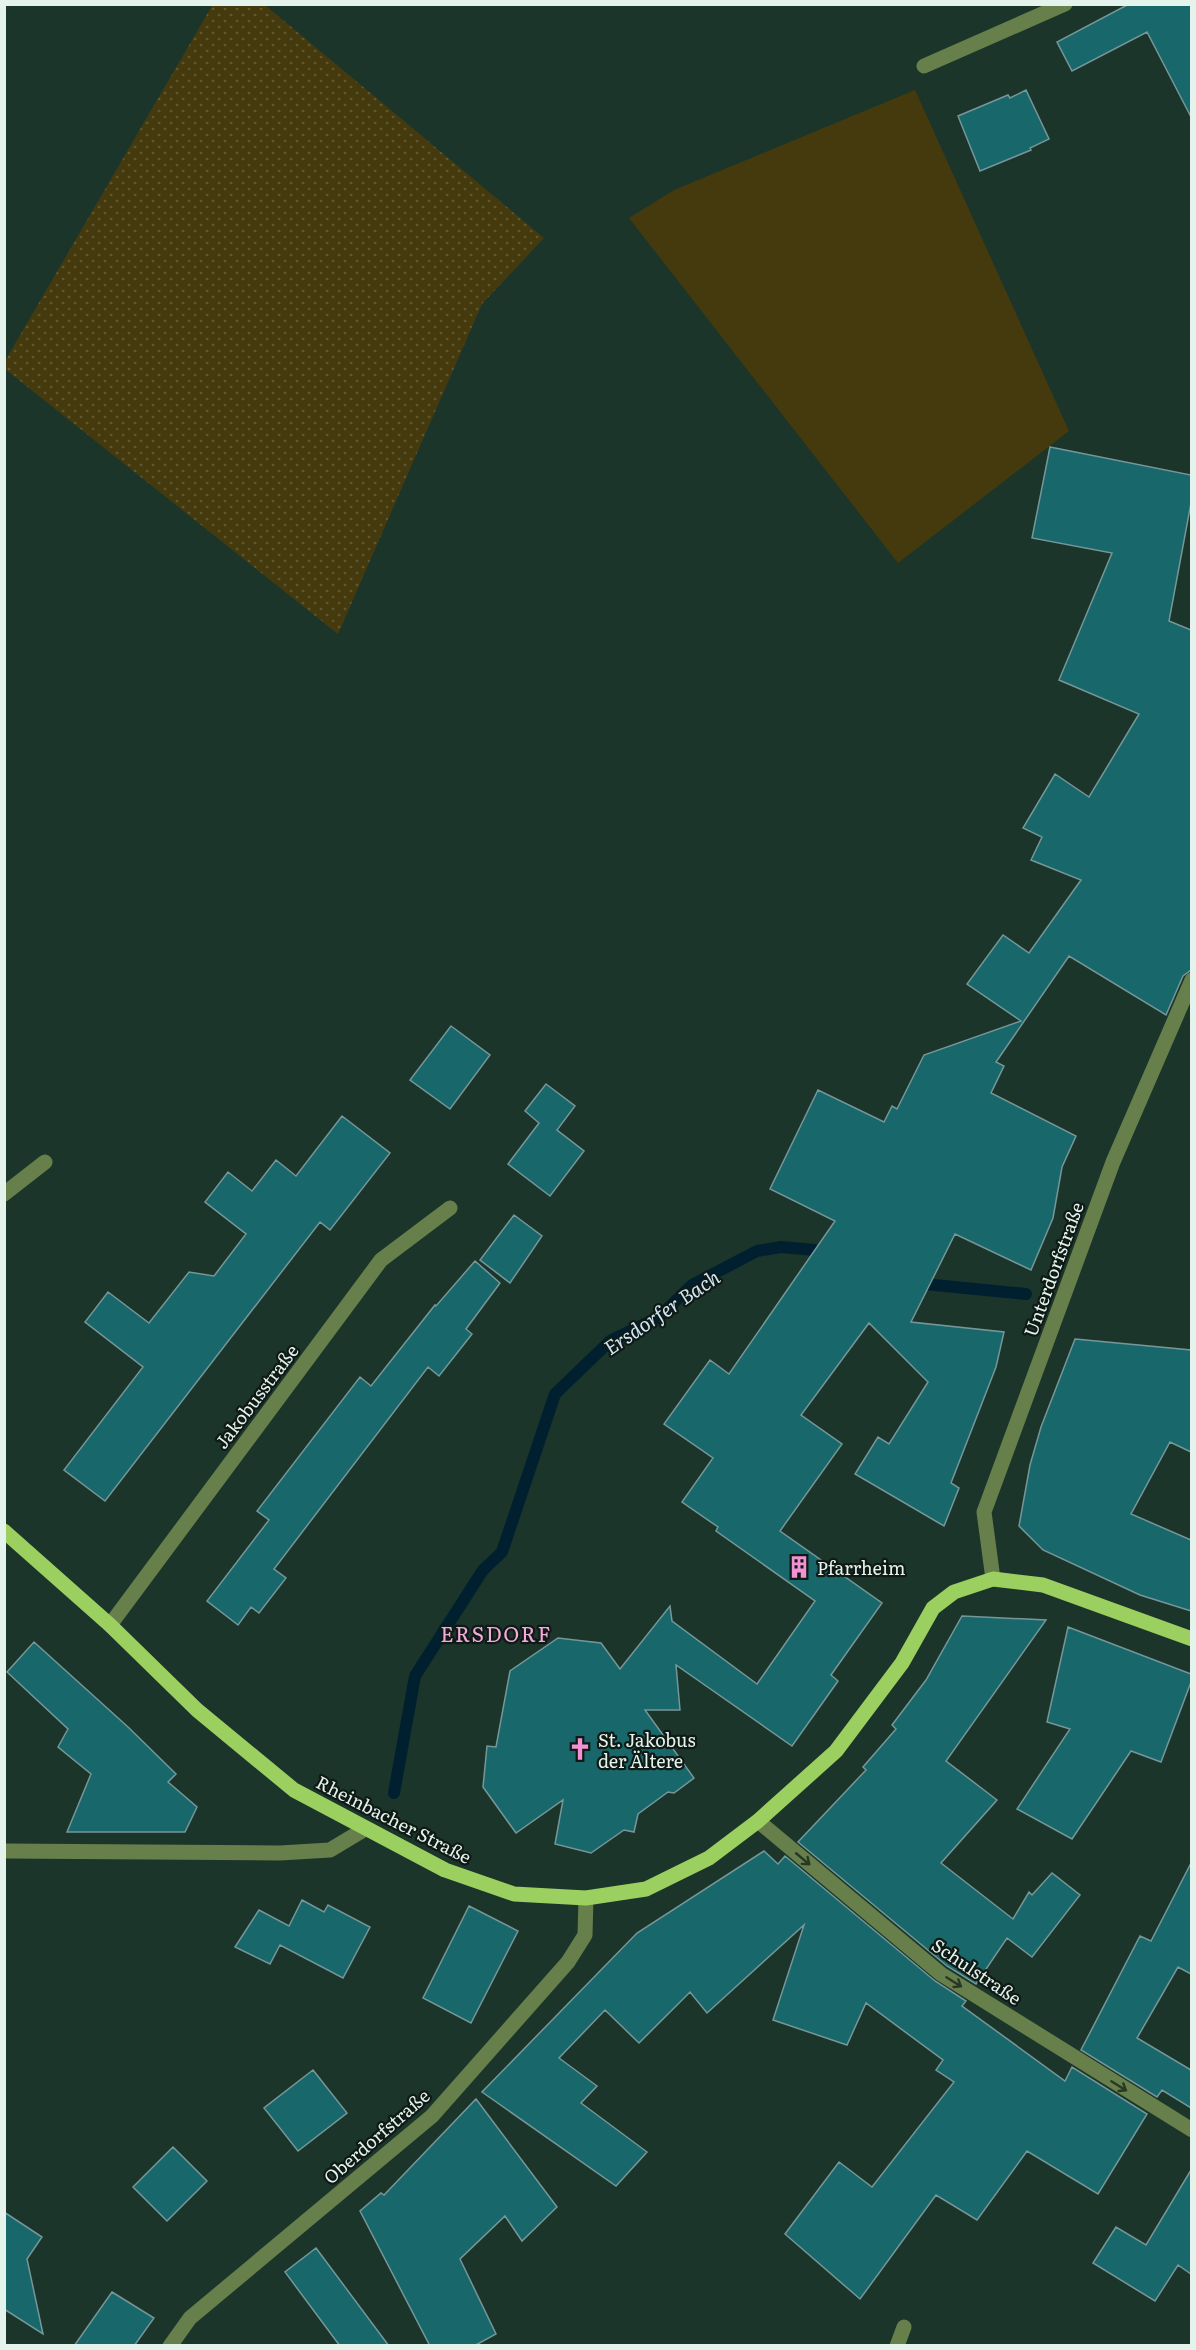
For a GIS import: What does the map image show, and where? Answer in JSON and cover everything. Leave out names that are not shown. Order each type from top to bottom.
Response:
[{"type":"main road","name":"Rheinbacher Straße","points":[[4,1531],[110,1625],[197,1710],[294,1790],[445,1870],[514,1894],[586,1898],[646,1889],[709,1858],[758,1821],[836,1750],[902,1663],[933,1608],[954,1592],[993,1579],[1043,1585],[1191,1639]]},
{"type":"street","points":[[924,66],[1065,4]]},
{"type":"street","name":"Unterdorfstraße","points":[[993,1579],[984,1512],[1113,1162],[1191,980]]},
{"type":"street","points":[[4,1194],[45,1162]]},
{"type":"street","name":"Jakobusstraße","points":[[110,1625],[381,1260],[450,1209]]},
{"type":"street","name":"Schulstraße","points":[[758,1821],[941,1974],[1191,2130]]},
{"type":"street","points":[[4,1851],[280,1853],[330,1850],[365,1829]]},
{"type":"street","name":"Oberdorfstraße","points":[[170,2346],[190,2319],[432,2116],[568,1962],[585,1935],[586,1898]]},
{"type":"street","points":[[897,2346],[904,2327]]},
{"type":"shaded area","points":[[213,4],[265,5],[544,238],[482,304],[338,634],[5,369],[5,361]]},
{"type":"shaded area","points":[[915,90],[1069,431],[898,563],[629,218],[674,190]]},
{"type":"building","points":[[1129,4],[1191,4],[1191,117],[1147,32],[1072,71],[1057,42]]},
{"type":"building","points":[[1026,90],[1049,139],[1030,148],[1031,150],[980,171],[958,116]]},
{"type":"building","points":[[1050,447],[1191,475],[1191,503],[1169,621],[1191,630],[1191,970],[1183,976],[1166,1015],[1069,956],[996,1062],[1004,1066],[991,1093],[1076,1136],[1062,1167],[1053,1218],[1031,1270],[955,1234],[911,1322],[1004,1332],[996,1367],[951,1483],[959,1488],[944,1526],[855,1474],[878,1437],[889,1444],[928,1382],[869,1323],[801,1415],[842,1444],[780,1531],[882,1603],[831,1675],[838,1681],[792,1746],[676,1665],[680,1710],[645,1710],[694,1778],[674,1793],[668,1792],[638,1814],[634,1832],[624,1830],[591,1853],[555,1844],[563,1800],[516,1833],[483,1787],[487,1746],[496,1747],[510,1671],[558,1638],[601,1643],[620,1669],[670,1606],[672,1621],[757,1684],[815,1601],[716,1531],[718,1527],[682,1502],[713,1458],[664,1424],[710,1360],[729,1374],[835,1221],[770,1189],[818,1090],[884,1122],[892,1106],[897,1109],[924,1055],[1021,1021],[967,984],[1003,935],[1029,953],[1081,880],[1031,860],[1042,837],[1023,828],[1055,774],[1089,797],[1139,714],[1059,680],[1112,553],[1032,538]]},
{"type":"building","points":[[451,1026],[490,1055],[450,1109],[410,1080]]},
{"type":"building","points":[[546,1084],[575,1106],[557,1130],[584,1151],[550,1196],[508,1164],[539,1123],[525,1111]]},
{"type":"building","points":[[342,1116],[390,1153],[330,1230],[320,1222],[105,1501],[64,1470],[143,1367],[85,1322],[108,1292],[149,1323],[189,1272],[214,1276],[246,1234],[205,1202],[228,1172],[252,1191],[276,1160],[296,1176]]},
{"type":"building","points":[[514,1215],[542,1236],[510,1283],[480,1260]]},
{"type":"building","points":[[475,1261],[500,1283],[466,1329],[472,1334],[439,1376],[428,1367],[274,1569],[286,1578],[259,1613],[251,1607],[238,1625],[207,1601],[269,1520],[257,1511],[360,1377],[371,1386],[435,1305]]},
{"type":"building","points":[[1075,1339],[1191,1350],[1191,1452],[1170,1442],[1131,1514],[1191,1540],[1191,1611],[1140,1595],[1043,1550],[1019,1526],[1030,1465],[1041,1427]]},
{"type":"building","points":[[962,1616],[1046,1620],[946,1761],[997,1800],[941,1863],[1013,1919],[1029,1892],[1032,1895],[1052,1873],[1080,1895],[1032,1957],[1007,1938],[976,1984],[947,1966],[798,1842],[866,1770],[863,1767],[896,1729],[892,1725],[926,1680]]},
{"type":"building","points":[[1068,1627],[1191,1674],[1191,1682],[1161,1762],[1131,1751],[1072,1839],[1017,1809],[1070,1729],[1047,1722]]},
{"type":"building","points":[[34,1642],[176,1774],[168,1782],[197,1807],[185,1832],[67,1832],[91,1774],[58,1747],[68,1729],[7,1672]]},
{"type":"building","points":[[764,1851],[778,1864],[785,1856],[935,1981],[966,2001],[962,2006],[1065,2081],[1072,2067],[1147,2114],[1098,2194],[1027,2151],[977,2220],[936,2195],[860,2299],[785,2234],[839,2162],[872,2187],[954,2082],[936,2070],[943,2060],[866,2003],[847,2045],[773,2020],[804,1925],[707,2013],[690,1992],[639,2043],[605,2010],[559,2058],[597,2086],[581,2103],[647,2152],[616,2186],[482,2092],[637,1933]]},
{"type":"building","points":[[1191,1863],[1191,1974],[1178,1967],[1137,2038],[1191,2070],[1191,2108],[1162,2090],[1157,2097],[1081,2050],[1140,1936],[1151,1941]]},
{"type":"building","points":[[302,1900],[324,1912],[328,1905],[370,1927],[343,1978],[280,1945],[270,1964],[235,1947],[259,1910],[289,1926]]},
{"type":"building","points":[[469,1906],[518,1931],[471,2023],[423,1998]]},
{"type":"building","points":[[313,2070],[347,2113],[298,2151],[264,2108]]},
{"type":"building","points":[[476,2099],[557,2207],[522,2241],[505,2216],[460,2259],[496,2334],[474,2346],[430,2346],[360,2211],[381,2193],[384,2195]]},
{"type":"building","points":[[173,2147],[207,2181],[167,2221],[133,2187]]},
{"type":"building","points":[[1191,2170],[1191,2274],[1178,2265],[1155,2301],[1093,2263],[1116,2227],[1146,2245]]},
{"type":"building","points":[[4,2212],[42,2237],[27,2259],[43,2334],[4,2309]]},
{"type":"building","points":[[316,2248],[389,2346],[340,2346],[285,2272]]},
{"type":"building","points":[[112,2292],[154,2318],[134,2346],[74,2346]]},
{"type":"waterway","name":"Ersdorfer Bach","points":[[394,1793],[415,1676],[483,1570],[502,1552],[555,1394],[610,1341],[659,1317],[692,1285],[757,1251],[781,1247],[815,1250],[825,1260]]},
{"type":"waterway","name":"Ersdorfer Bach","points":[[914,1283],[1026,1294]]},
{"type":"place","name":"Pfarrheim","points":[[799,1567]]},
{"type":"place","name":"St. Jakobus der Ältere","points":[[580,1749]]},
{"type":"district","name":"ERSDORF","points":[[496,1632]]}]
